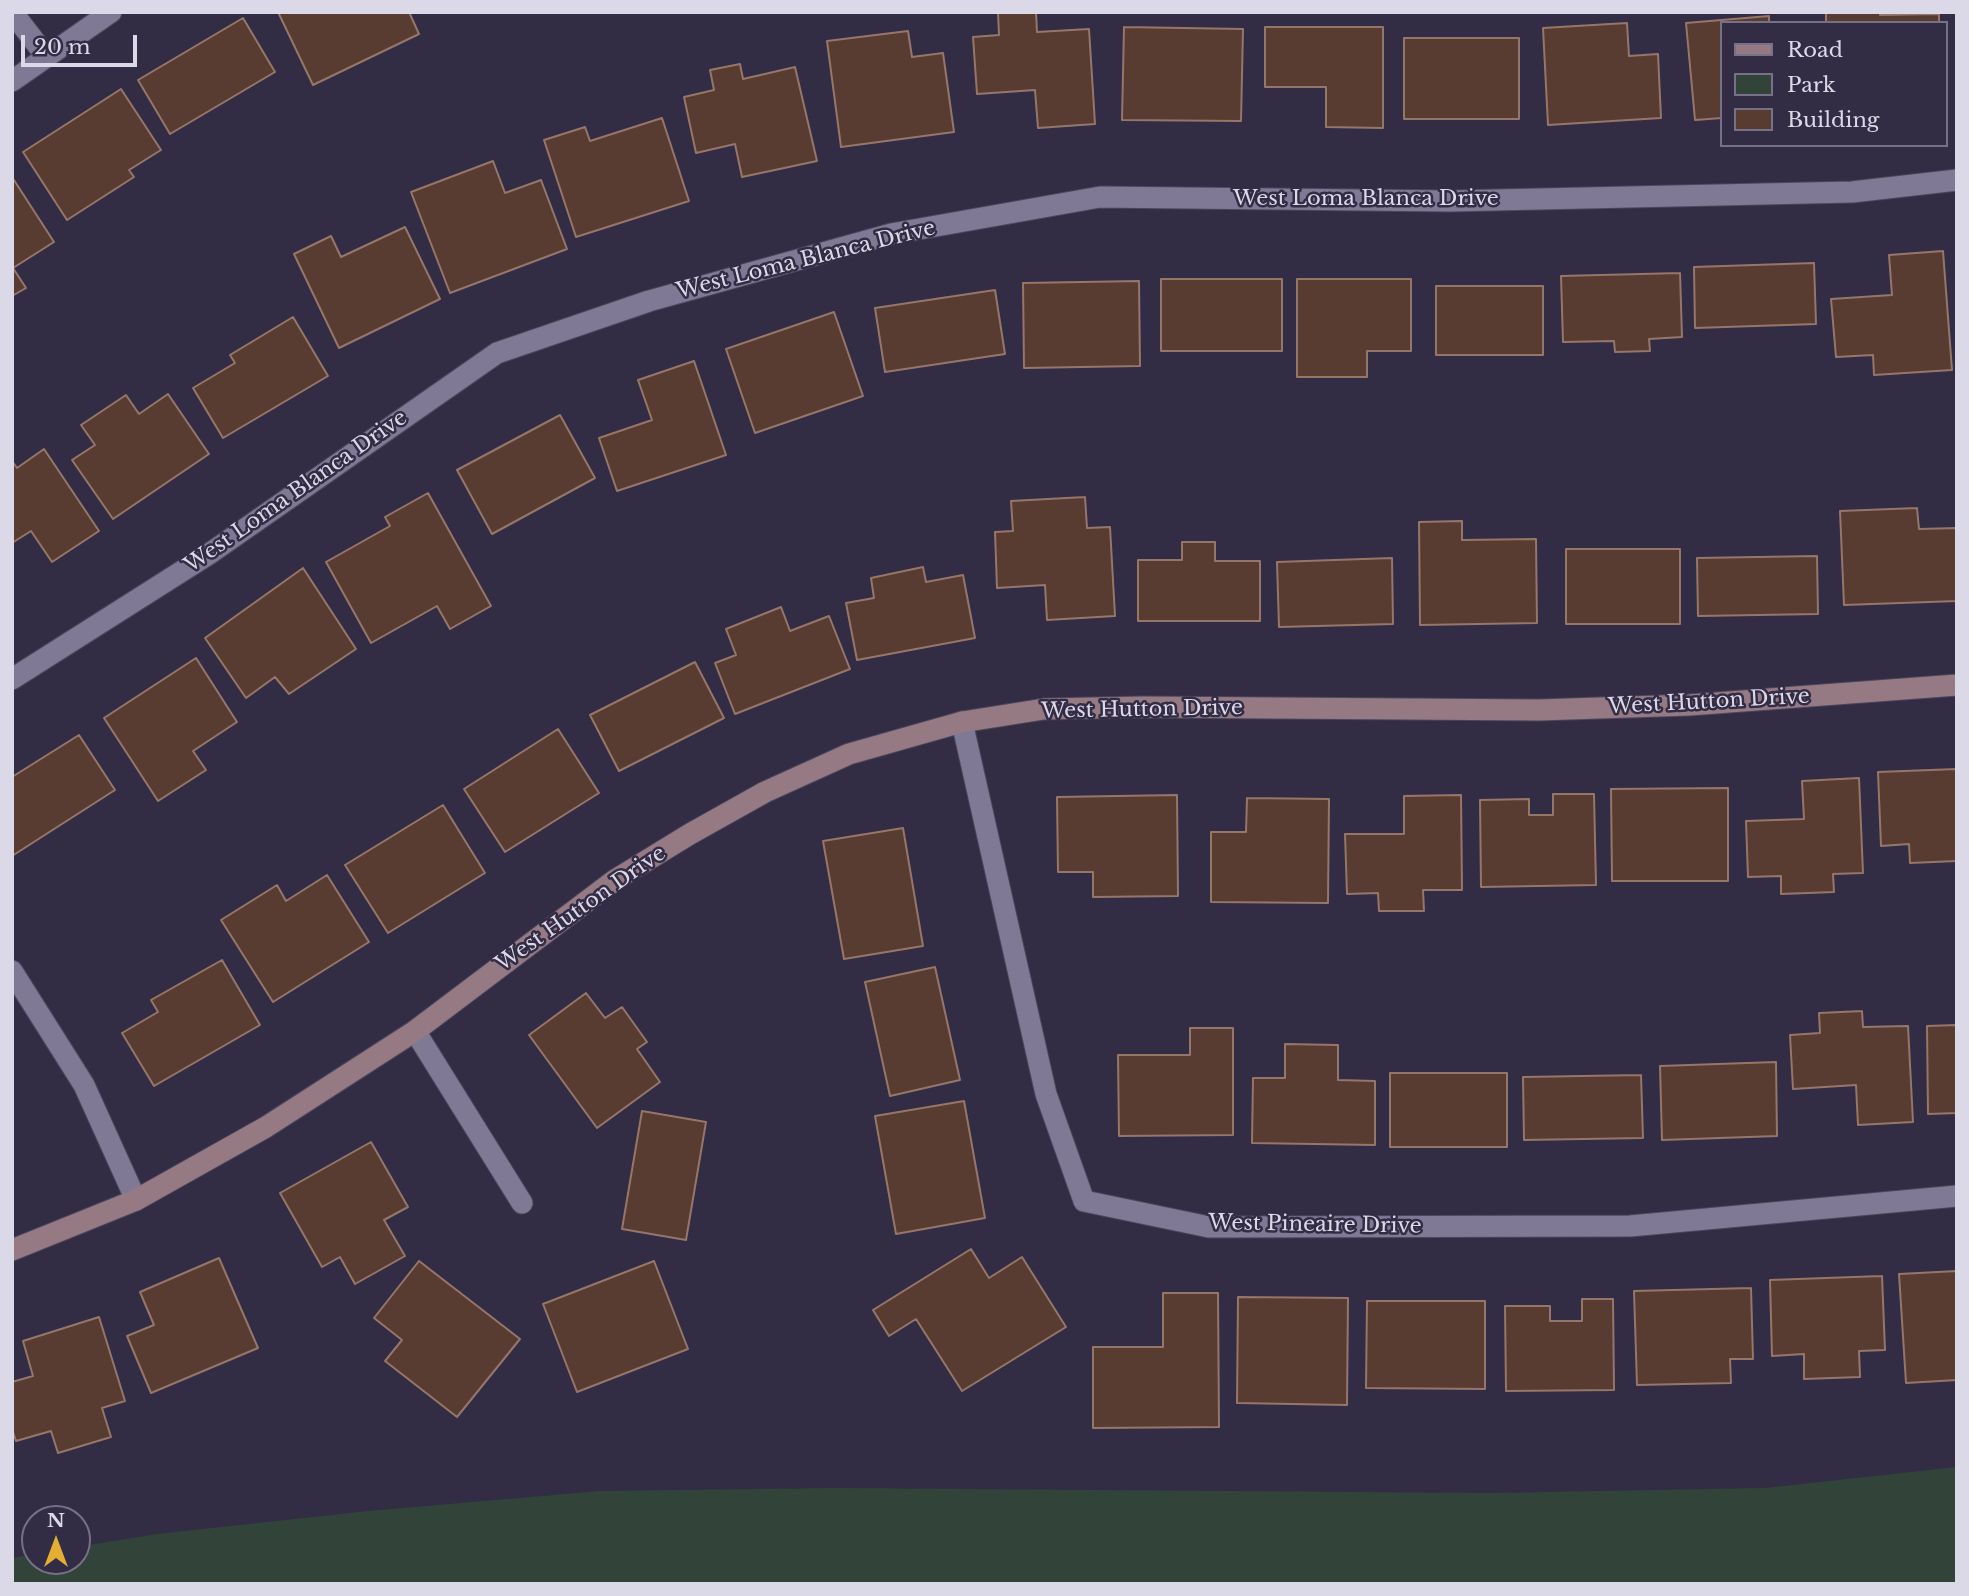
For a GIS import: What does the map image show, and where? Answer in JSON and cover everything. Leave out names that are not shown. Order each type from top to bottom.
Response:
[{"type":"street","points":[[12,12],[46,56]]},
{"type":"street","points":[[12,81],[111,12]]},
{"type":"street","name":"West Loma Blanca Drive","points":[[12,678],[209,554],[497,353],[649,301],[891,234],[1100,197],[1464,201],[1852,192],[1957,180]]},
{"type":"street","name":"West Hutton Drive","points":[[12,1250],[136,1200],[266,1127],[415,1031],[615,880],[765,792],[849,754],[962,722],[1044,709],[1143,707],[1539,710],[1689,705],[1957,685]]},
{"type":"street","name":"West Pineaire Drive","points":[[962,722],[1046,1094],[1084,1201],[1209,1227],[1630,1226],[1957,1196]]},
{"type":"street","points":[[12,971],[84,1086],[136,1200]]},
{"type":"street","points":[[415,1031],[522,1203]]},
{"type":"green space","points":[[1957,1467],[1957,1584],[12,1584],[12,1558],[21,1556],[21,1575],[91,1575],[91,1545],[157,1534],[368,1511],[600,1491],[834,1488],[1491,1493],[1765,1488]]},
{"type":"building","points":[[278,12],[409,12],[419,34],[313,85]]},
{"type":"building","points":[[998,12],[1036,12],[1037,32],[1089,29],[1095,124],[1038,128],[1035,90],[977,94],[973,37],[999,35]]},
{"type":"building","points":[[1826,12],[1939,14],[1939,21],[1826,21]]},
{"type":"building","points":[[1769,16],[1769,21],[1720,21],[1720,118],[1695,120],[1686,23]]},
{"type":"building","points":[[243,18],[275,72],[170,134],[138,80]]},
{"type":"building","points":[[1627,23],[1629,56],[1658,54],[1661,118],[1548,125],[1543,28]]},
{"type":"building","points":[[1124,27],[1243,29],[1241,121],[1122,120]]},
{"type":"building","points":[[1265,27],[1383,27],[1383,128],[1326,127],[1326,87],[1265,87]]},
{"type":"building","points":[[908,31],[912,57],[943,53],[954,132],[841,147],[827,41]]},
{"type":"building","points":[[1404,38],[1519,38],[1519,119],[1404,119]]},
{"type":"building","points":[[740,64],[743,79],[795,67],[817,161],[742,177],[735,144],[696,153],[684,97],[714,90],[710,70]]},
{"type":"building","points":[[121,89],[161,150],[129,170],[134,177],[67,220],[23,152]]},
{"type":"building","points":[[662,118],[689,201],[576,237],[544,140],[585,127],[590,141]]},
{"type":"building","points":[[493,161],[505,193],[541,180],[567,249],[450,293],[411,192]]},
{"type":"building","points":[[12,177],[54,242],[13,268],[26,288],[12,296]]},
{"type":"building","points":[[405,227],[440,299],[339,348],[294,254],[331,236],[341,257]]},
{"type":"building","points":[[1943,251],[1952,370],[1874,375],[1873,355],[1836,357],[1831,299],[1892,295],[1889,255]]},
{"type":"building","points":[[1814,263],[1816,324],[1695,328],[1694,267]]},
{"type":"building","points":[[1680,273],[1682,337],[1649,339],[1650,351],[1615,352],[1614,341],[1563,342],[1561,276]]},
{"type":"building","points":[[1161,279],[1282,279],[1282,351],[1161,351]]},
{"type":"building","points":[[1297,279],[1411,279],[1411,351],[1367,351],[1367,377],[1297,377]]},
{"type":"building","points":[[1139,281],[1140,366],[1024,368],[1023,283]]},
{"type":"building","points":[[1436,286],[1543,286],[1543,355],[1436,355]]},
{"type":"building","points":[[995,290],[1005,354],[885,372],[875,308]]},
{"type":"building","points":[[834,312],[863,396],[755,433],[726,349]]},
{"type":"building","points":[[293,317],[328,376],[223,438],[193,388],[235,363],[230,355]]},
{"type":"building","points":[[694,361],[726,455],[617,491],[599,438],[652,420],[638,380]]},
{"type":"building","points":[[168,394],[209,454],[113,519],[72,460],[95,445],[81,425],[126,395],[139,414]]},
{"type":"building","points":[[560,415],[595,478],[492,534],[457,470]]},
{"type":"building","points":[[44,449],[99,531],[52,562],[31,531],[12,543],[12,461],[17,468]]},
{"type":"building","points":[[428,493],[491,606],[450,629],[437,606],[371,643],[326,562],[390,526],[385,517]]},
{"type":"building","points":[[1085,497],[1087,528],[1110,527],[1115,616],[1047,620],[1045,585],[997,588],[995,532],[1013,531],[1011,501]]},
{"type":"building","points":[[1917,508],[1919,529],[1957,528],[1957,601],[1844,605],[1840,511]]},
{"type":"building","points":[[1462,521],[1462,540],[1536,539],[1537,623],[1420,625],[1419,522]]},
{"type":"building","points":[[1182,542],[1215,542],[1215,561],[1260,561],[1260,621],[1138,621],[1138,560],[1182,560]]},
{"type":"building","points":[[1566,549],[1680,549],[1680,624],[1566,624]]},
{"type":"building","points":[[1817,556],[1818,614],[1698,616],[1697,558]]},
{"type":"building","points":[[1392,558],[1393,624],[1279,627],[1277,562]]},
{"type":"building","points":[[923,567],[926,582],[963,575],[975,638],[857,660],[846,603],[874,598],[871,578]]},
{"type":"building","points":[[303,568],[356,649],[289,694],[275,677],[246,698],[205,638]]},
{"type":"building","points":[[781,607],[790,631],[829,616],[850,669],[735,714],[715,663],[736,655],[726,629]]},
{"type":"building","points":[[196,658],[237,722],[193,751],[206,770],[158,801],[104,718]]},
{"type":"building","points":[[695,662],[724,718],[619,771],[590,715]]},
{"type":"building","points":[[558,729],[599,793],[505,852],[464,789]]},
{"type":"building","points":[[79,735],[115,790],[12,856],[12,777]]},
{"type":"building","points":[[1957,769],[1957,861],[1910,863],[1909,844],[1881,846],[1878,772]]},
{"type":"building","points":[[1859,778],[1863,873],[1833,874],[1834,892],[1781,894],[1781,876],[1748,877],[1746,821],[1804,819],[1802,781]]},
{"type":"building","points":[[1728,788],[1728,881],[1612,881],[1611,789]]},
{"type":"building","points":[[1553,794],[1594,794],[1596,885],[1481,887],[1480,800],[1529,799],[1529,815],[1553,815]]},
{"type":"building","points":[[1177,795],[1178,896],[1093,897],[1093,872],[1058,872],[1057,797]]},
{"type":"building","points":[[1461,795],[1462,890],[1423,890],[1424,911],[1379,911],[1378,893],[1347,894],[1345,834],[1404,834],[1404,796]]},
{"type":"building","points":[[1247,798],[1329,799],[1328,903],[1211,902],[1211,832],[1246,832]]},
{"type":"building","points":[[443,805],[485,873],[388,933],[345,865]]},
{"type":"building","points":[[903,828],[923,946],[844,959],[823,841]]},
{"type":"building","points":[[327,875],[369,942],[273,1002],[221,920],[277,885],[286,901]]},
{"type":"building","points":[[222,960],[260,1025],[154,1086],[122,1033],[158,1012],[151,1000]]},
{"type":"building","points":[[935,967],[960,1080],[890,1096],[865,982]]},
{"type":"building","points":[[586,993],[605,1018],[622,1007],[647,1042],[637,1049],[660,1082],[597,1128],[529,1035]]},
{"type":"building","points":[[1862,1011],[1863,1027],[1908,1026],[1913,1122],[1858,1125],[1856,1085],[1793,1089],[1790,1035],[1820,1033],[1819,1013]]},
{"type":"building","points":[[1957,1025],[1957,1113],[1928,1114],[1927,1026]]},
{"type":"building","points":[[1190,1028],[1233,1028],[1233,1135],[1119,1136],[1118,1055],[1190,1055]]},
{"type":"building","points":[[1285,1044],[1338,1045],[1338,1080],[1375,1081],[1375,1145],[1252,1143],[1253,1078],[1285,1078]]},
{"type":"building","points":[[1776,1062],[1777,1136],[1662,1140],[1660,1066]]},
{"type":"building","points":[[1390,1073],[1507,1073],[1507,1147],[1390,1147]]},
{"type":"building","points":[[1641,1075],[1643,1138],[1524,1140],[1523,1077]]},
{"type":"building","points":[[964,1101],[985,1218],[896,1234],[875,1116]]},
{"type":"building","points":[[642,1111],[706,1122],[686,1240],[622,1229]]},
{"type":"building","points":[[371,1142],[408,1207],[384,1220],[405,1256],[355,1284],[340,1257],[322,1267],[280,1193]]},
{"type":"building","points":[[971,1249],[989,1278],[1022,1257],[1066,1327],[962,1391],[916,1319],[889,1336],[873,1310]]},
{"type":"building","points":[[219,1258],[258,1348],[151,1393],[127,1336],[154,1325],[140,1292]]},
{"type":"building","points":[[419,1261],[520,1339],[457,1417],[385,1361],[402,1340],[374,1318]]},
{"type":"building","points":[[654,1261],[688,1349],[577,1392],[543,1304]]},
{"type":"building","points":[[1957,1271],[1957,1380],[1906,1383],[1899,1274]]},
{"type":"building","points":[[1882,1276],[1885,1350],[1859,1351],[1860,1377],[1804,1379],[1804,1354],[1772,1356],[1770,1280]]},
{"type":"building","points":[[1751,1288],[1753,1359],[1730,1359],[1731,1383],[1637,1385],[1634,1291]]},
{"type":"building","points":[[1163,1293],[1218,1293],[1219,1427],[1093,1428],[1093,1347],[1163,1347]]},
{"type":"building","points":[[1238,1297],[1348,1298],[1347,1405],[1237,1403]]},
{"type":"building","points":[[1582,1299],[1613,1299],[1614,1390],[1506,1391],[1505,1306],[1550,1306],[1550,1321],[1582,1321]]},
{"type":"building","points":[[1367,1301],[1485,1301],[1485,1389],[1366,1388]]},
{"type":"building","points":[[99,1317],[125,1401],[102,1408],[111,1437],[58,1453],[51,1431],[16,1441],[12,1429],[12,1382],[33,1376],[23,1341]]}]
